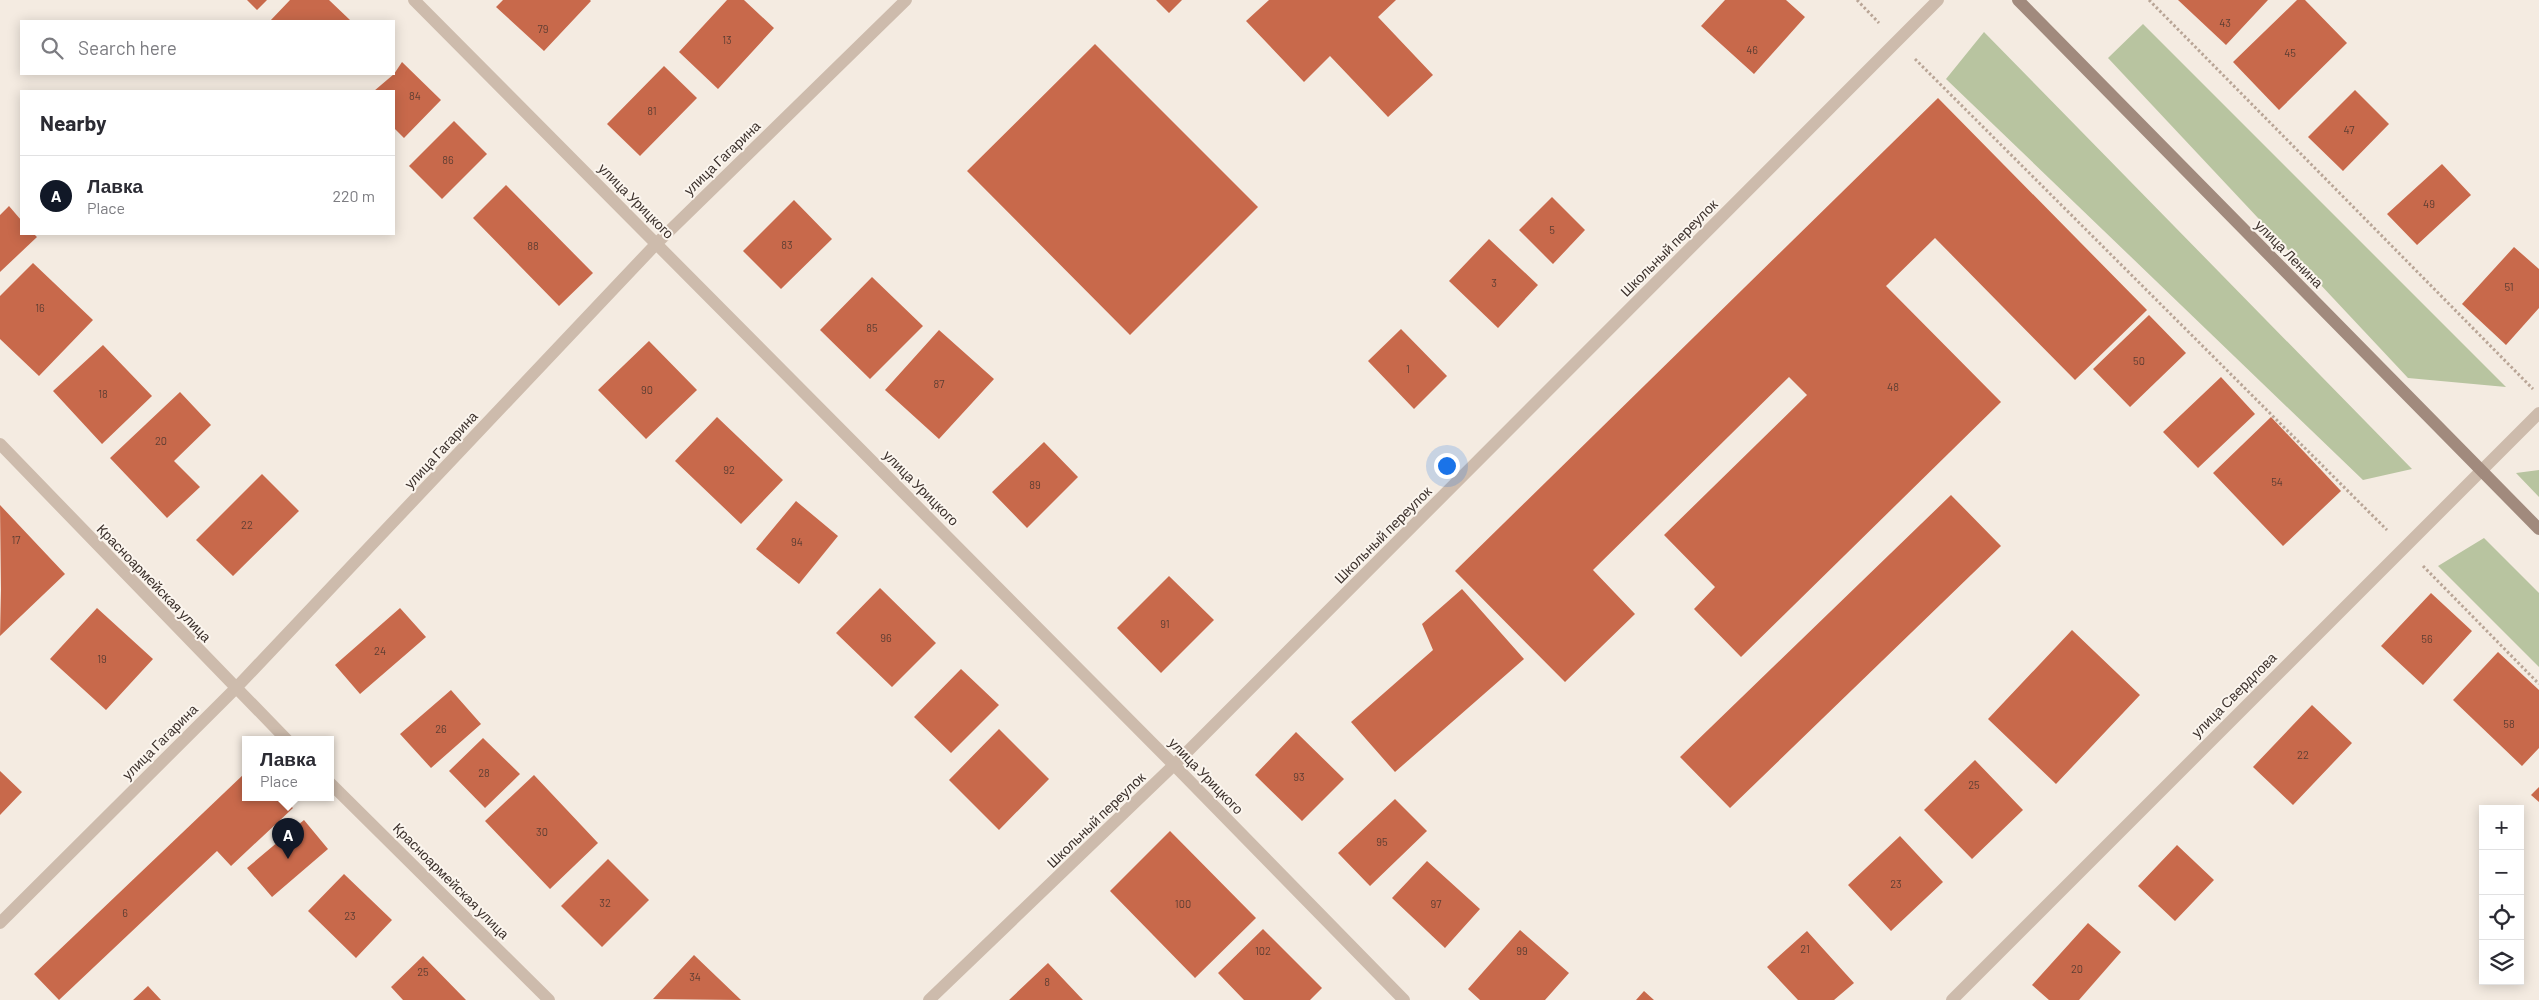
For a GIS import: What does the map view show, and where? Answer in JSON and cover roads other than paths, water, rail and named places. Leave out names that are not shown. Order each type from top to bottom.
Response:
[{"type":"main road","name":"улица Ленина","points":[[2018,0],[2539,529]]},
{"type":"street","name":"улица Урицкого","points":[[414,0],[1174,765],[1404,1000]]},
{"type":"street","name":"улица Гагарина","points":[[0,923],[235,689],[657,244],[906,0]]},
{"type":"street","name":"Школьный переулок","points":[[929,1000],[1174,765],[1938,0]]},
{"type":"street","name":"улица Свердлова","points":[[1952,1000],[2539,413]]},
{"type":"street","name":"Красноармейская улица","points":[[0,444],[235,689],[283,736]]},
{"type":"street","name":"Красноармейская улица","points":[[334,787],[549,1000]]},
{"type":"place","name":"Лавка","points":[[288,859]]}]
